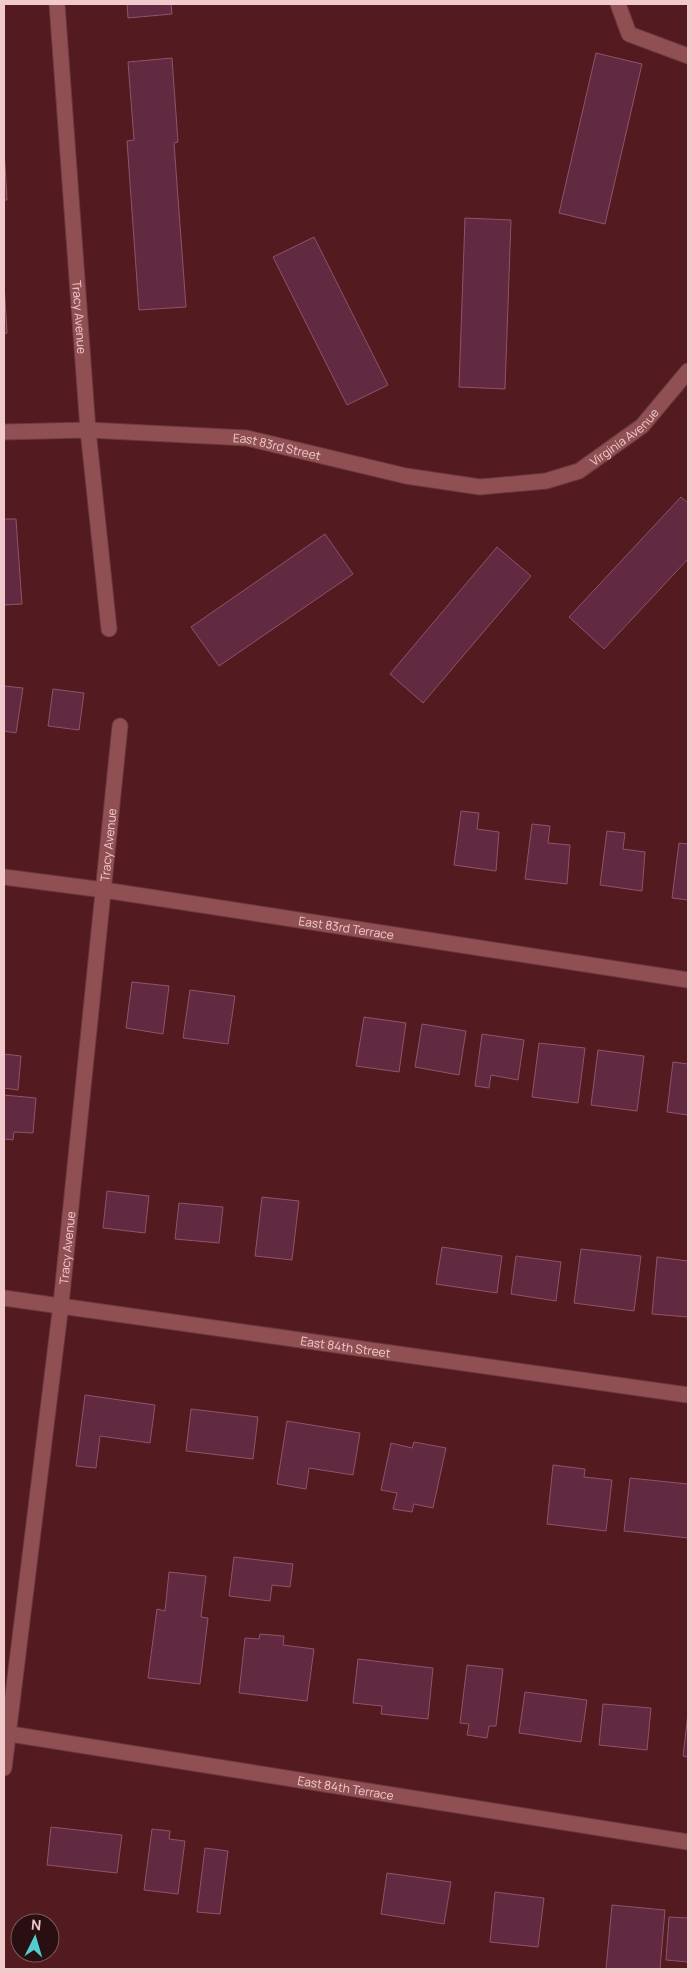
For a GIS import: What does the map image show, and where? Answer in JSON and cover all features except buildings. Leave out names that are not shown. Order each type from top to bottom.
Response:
[{"type":"street","name":"Tracy Avenue","points":[[58,4],[88,430],[109,629]]},
{"type":"street","points":[[618,4],[629,34],[688,56]]},
{"type":"street","name":"Virginia Avenue","points":[[546,481],[580,471],[642,426],[688,371]]},
{"type":"street","name":"East 83rd Street","points":[[4,432],[88,430],[247,438],[406,476],[480,487],[546,481]]},
{"type":"street","name":"Tracy Avenue","points":[[4,1768],[6,1733],[60,1304],[120,726]]},
{"type":"street","name":"East 83rd Terrace","points":[[4,877],[104,890],[688,980]]},
{"type":"street","name":"East 84th Street","points":[[4,1298],[60,1304],[688,1396]]},
{"type":"street","name":"East 84th Terrace","points":[[6,1733],[688,1842]]}]
